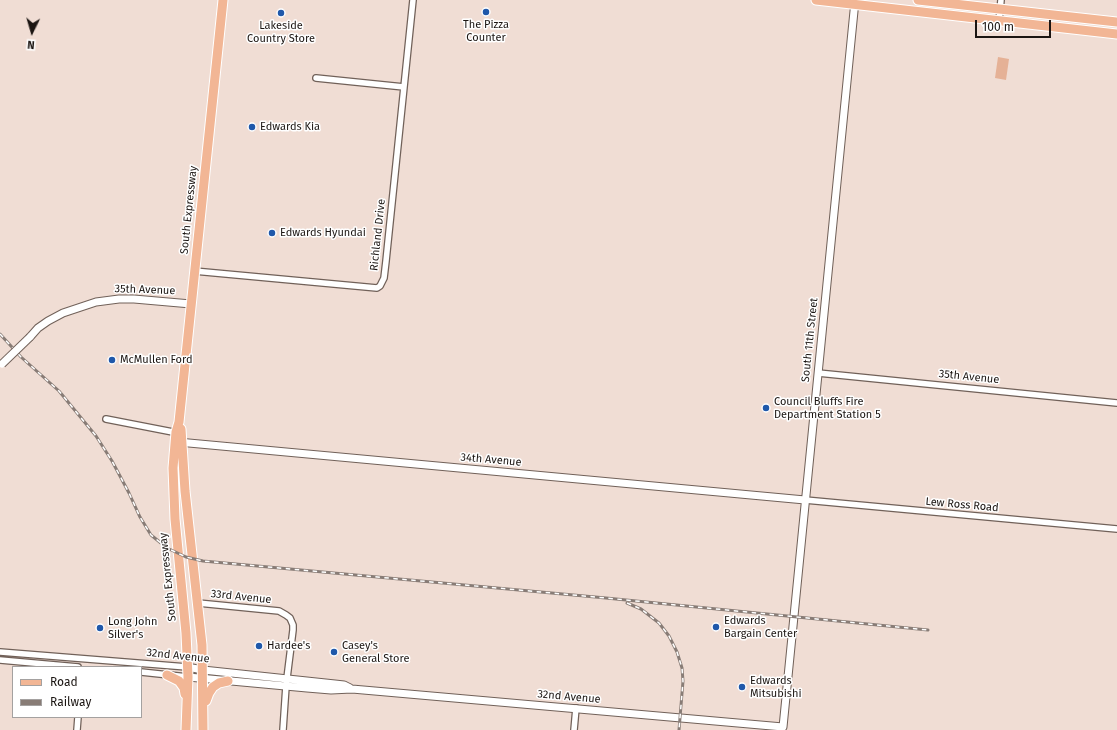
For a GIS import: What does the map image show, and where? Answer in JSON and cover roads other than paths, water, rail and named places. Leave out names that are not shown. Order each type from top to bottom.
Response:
[{"type":"main road","name":"South Expressway","points":[[186,730],[187,672],[184,608],[175,519],[173,468],[179,437],[194,271],[223,0]]},
{"type":"main road","points":[[816,0],[855,2],[999,21],[1117,34]]},
{"type":"main road","points":[[918,0],[1001,5],[1117,22]]},
{"type":"main road","name":"South Expressway","points":[[179,437],[198,603],[203,674],[203,730]]},
{"type":"main road","points":[[167,675],[176,678],[182,684],[187,705]]},
{"type":"main road","points":[[203,714],[210,689],[216,685],[228,681]]},
{"type":"street","name":"Richland Drive","points":[[194,271],[377,288],[380,286],[384,278],[386,261],[413,0]]},
{"type":"street","name":"South 11th Street","points":[[783,728],[855,2]]},
{"type":"street","points":[[999,21],[1001,5]]},
{"type":"street","points":[[316,78],[404,87]]},
{"type":"street","name":"35th Avenue","points":[[1,365],[38,328],[63,313],[96,302],[134,299],[191,304]]},
{"type":"street","name":"35th Avenue","points":[[818,373],[1117,403]]},
{"type":"street","points":[[106,419],[179,437]]},
{"type":"street","name":"34th Avenue","points":[[179,437],[805,500]]},
{"type":"street","name":"Lew Ross Road","points":[[805,500],[1117,529]]},
{"type":"street","name":"33rd Avenue","points":[[198,603],[279,611],[286,614],[292,621],[293,630],[286,682]]},
{"type":"street","name":"32nd Avenue","points":[[0,652],[84,659],[139,666]]},
{"type":"street","points":[[83,666],[84,659]]},
{"type":"street","points":[[0,660],[67,666]]},
{"type":"street","name":"32nd Avenue","points":[[142,666],[286,682]]},
{"type":"street","name":"32nd Avenue","points":[[142,672],[167,675],[187,672]]},
{"type":"street","name":"32nd Avenue","points":[[203,674],[228,681],[335,684],[344,685],[352,689],[576,708],[783,728]]},
{"type":"street","points":[[283,730],[286,682]]},
{"type":"street","points":[[574,730],[576,708]]},
{"type":"street","points":[[77,730],[78,718]]},
{"type":"railway","points":[[0,334],[21,357],[59,391],[96,436],[112,461],[140,517],[151,535],[167,548],[186,557],[203,561],[606,598],[928,630]]},
{"type":"railway","points":[[627,603],[641,609],[659,623],[669,636],[677,652],[682,668],[683,681],[679,730]]},
{"type":"place","name":"The Pizza Counter","points":[[486,12]]},
{"type":"place","name":"Lakeside Country Store","points":[[281,13]]},
{"type":"place","name":"Edwards Kia","points":[[252,127]]},
{"type":"place","name":"Edwards Hyundai","points":[[272,233]]},
{"type":"place","name":"McMullen Ford","points":[[112,360]]},
{"type":"place","name":"Council Bluffs Fire Department Station 5","points":[[766,408]]},
{"type":"place","name":"Edwards Bargain Center","points":[[716,627]]},
{"type":"place","name":"Long John Silver's","points":[[100,628]]},
{"type":"place","name":"Hardee's","points":[[259,646]]},
{"type":"place","name":"Casey's General Store","points":[[334,652]]},
{"type":"place","name":"Edwards Mitsubishi","points":[[742,687]]}]
